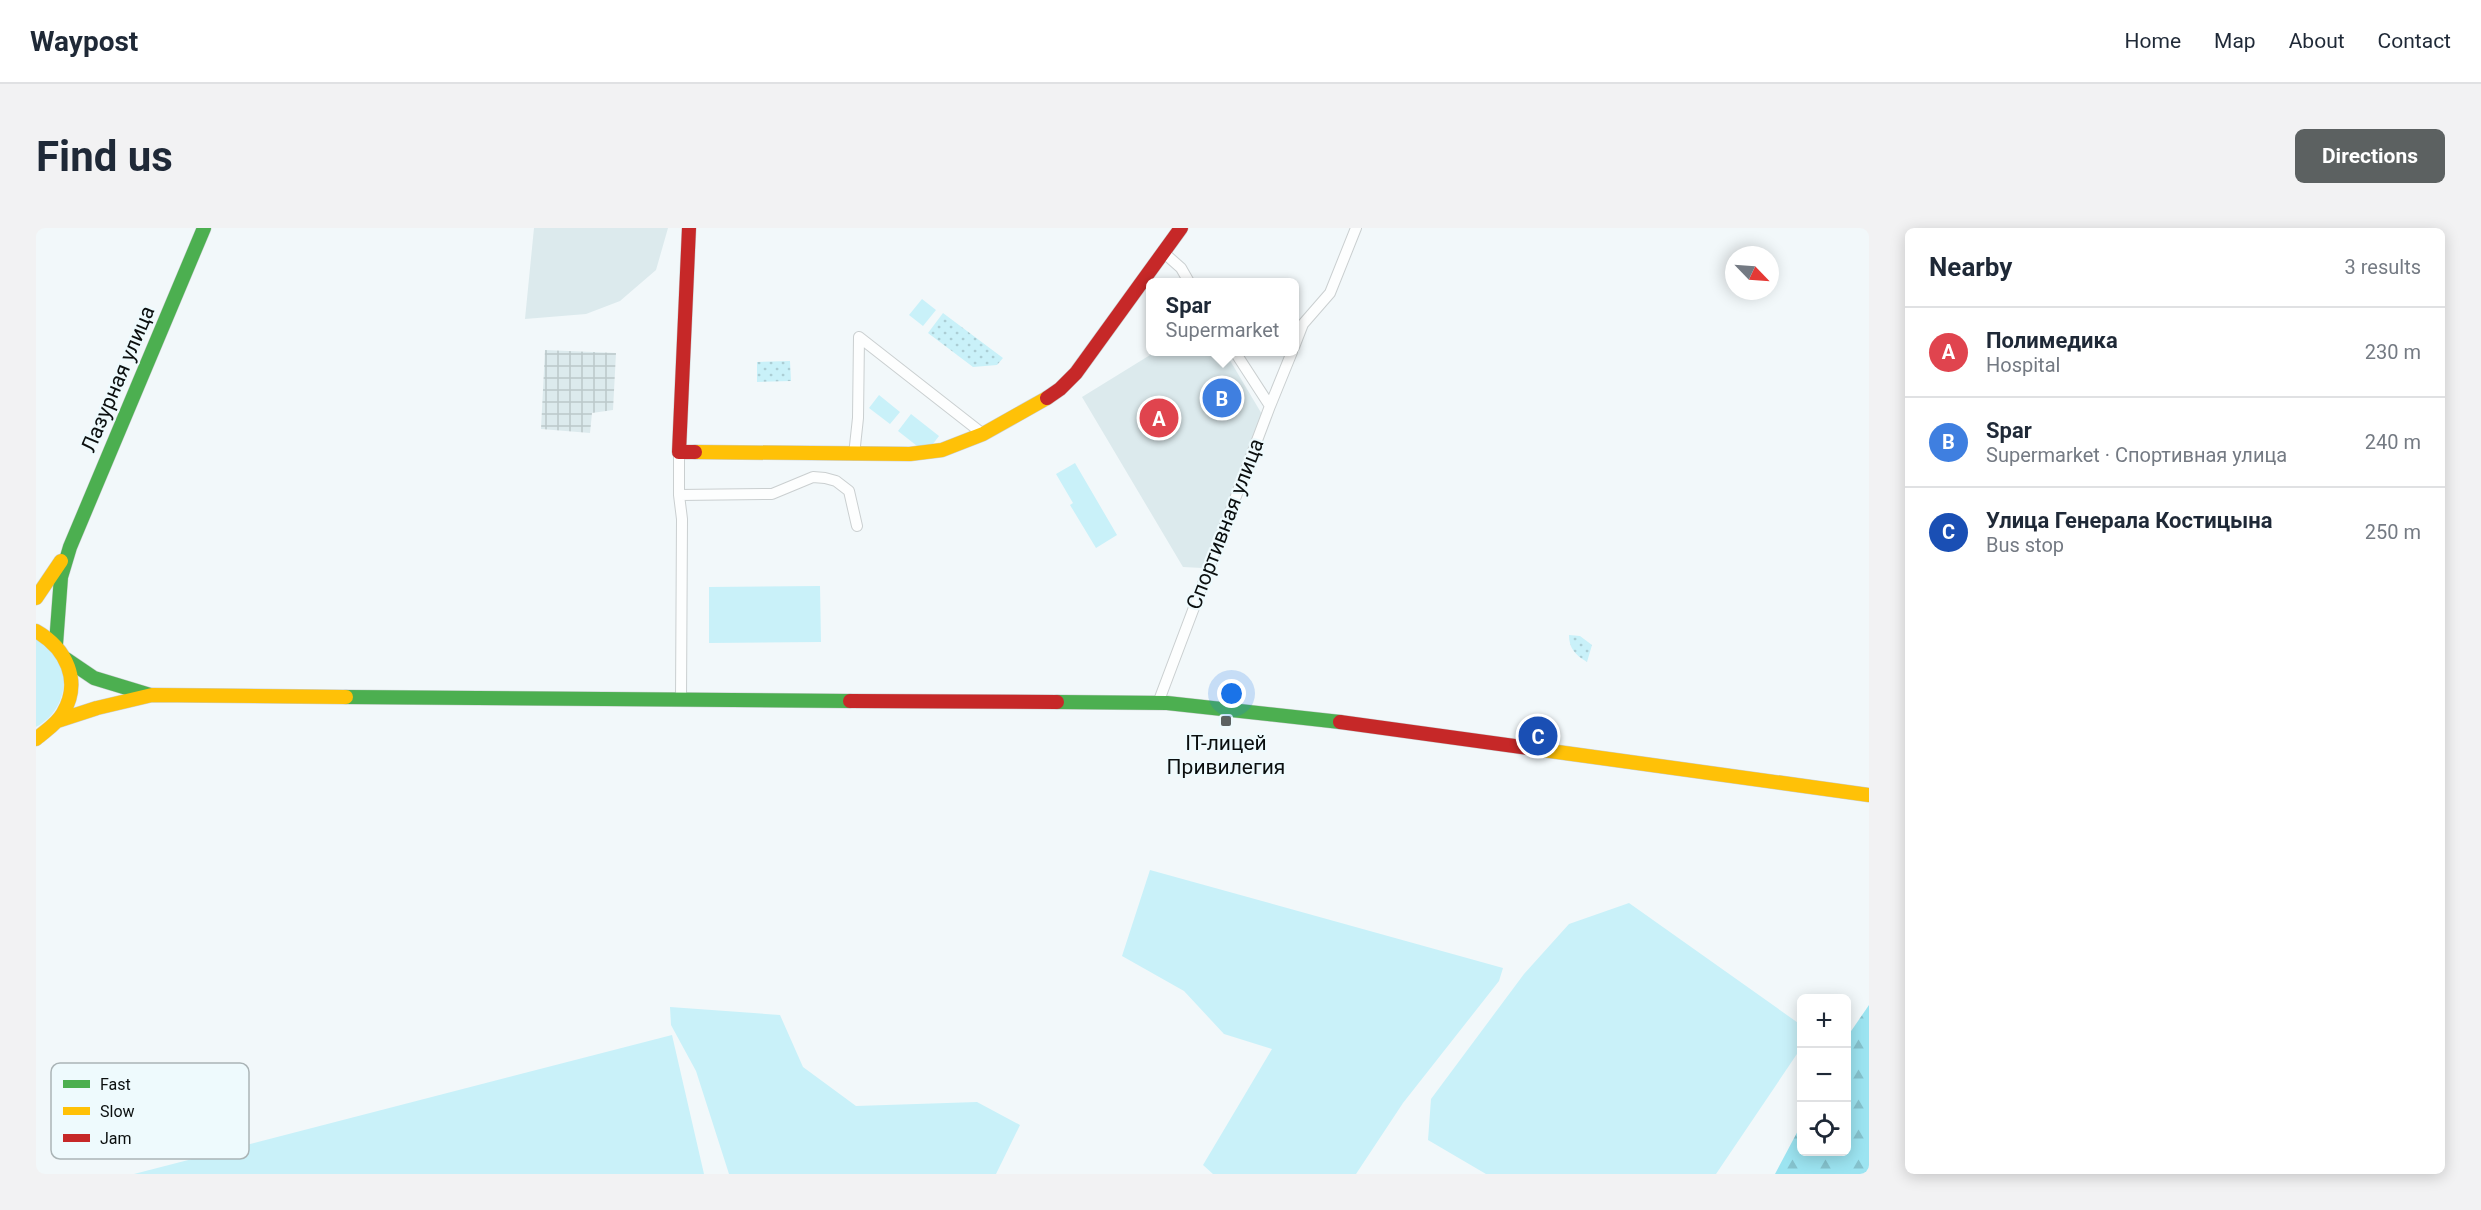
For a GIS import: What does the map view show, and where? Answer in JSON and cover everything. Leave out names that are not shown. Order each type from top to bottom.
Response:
[{"type":"street","name":"Лазурная улица","points":[[70,547],[204,228]]},
{"type":"street","points":[[681,699],[682,519],[679,495],[679,452],[689,228]]},
{"type":"street","points":[[679,452],[910,454],[942,450],[983,434],[1035,406],[1069,382],[1181,228]]},
{"type":"street","points":[[1299,334],[1303,324],[1330,293],[1356,228]]},
{"type":"street","points":[[1163,252],[1181,268],[1187,278]]},
{"type":"street","points":[[854,454],[858,418],[859,337],[983,434]]},
{"type":"street","points":[[1238,356],[1270,406]]},
{"type":"street","name":"Спортивная улица","points":[[1158,703],[1290,356]]},
{"type":"street","points":[[679,495],[772,494],[813,477],[825,478],[836,481],[849,491],[857,526]]},
{"type":"street","points":[[36,598],[70,547]]},
{"type":"street","points":[[56,644],[61,577],[70,547]]},
{"type":"street","points":[[36,631],[56,644],[66,658],[71,674],[71,691],[66,707],[57,721],[39,736]]},
{"type":"street","points":[[66,658],[94,678],[152,695]]},
{"type":"street","points":[[57,721],[97,708],[152,695],[1158,703],[1346,722],[1869,795]]},
{"type":"shaded area","points":[[534,228],[668,228],[656,270],[620,301],[586,314],[525,319]]},
{"type":"shaded area","points":[[922,299],[936,310],[923,326],[909,315]]},
{"type":"shaded area","points":[[943,313],[1003,358],[997,365],[973,367],[928,333]]},
{"type":"shaded area","points":[[545,350],[616,353],[613,410],[592,413],[590,433],[541,429]]},
{"type":"shaded area","points":[[1149,356],[1227,356],[1263,416],[1202,568],[1183,567],[1082,397]]},
{"type":"shaded area","points":[[790,361],[791,381],[757,382],[757,362]]},
{"type":"shaded area","points":[[879,395],[900,412],[890,424],[869,408]]},
{"type":"shaded area","points":[[911,414],[939,436],[926,453],[898,431]]},
{"type":"shaded area","points":[[1075,463],[1117,535],[1096,548],[1070,505],[1073,503],[1056,474]]},
{"type":"shaded area","points":[[820,586],[821,642],[709,643],[709,587]]},
{"type":"shaded area","points":[[1569,635],[1580,636],[1592,645],[1587,662],[1574,651]]},
{"type":"shaded area","points":[[36,639],[48,647],[57,658],[64,683],[57,708],[48,719],[36,727]]},
{"type":"shaded area","points":[[1150,870],[1503,968],[1499,981],[1403,1103],[1356,1174],[1213,1174],[1203,1165],[1272,1049],[1224,1034],[1184,991],[1122,956]]},
{"type":"shaded area","points":[[1629,903],[1797,1022],[1797,1054],[1716,1174],[1486,1174],[1428,1140],[1431,1099],[1524,974],[1569,924]]},
{"type":"shaded area","points":[[670,1007],[780,1015],[803,1067],[856,1106],[977,1102],[1020,1125],[996,1174],[729,1174],[696,1071],[671,1025]]},
{"type":"shaded area","points":[[672,1035],[704,1174],[134,1174],[192,1159],[249,1159],[249,1144]]},
{"type":"green space","points":[[1869,1005],[1869,1174],[1775,1174],[1797,1133],[1797,1156],[1851,1156],[1851,1031]]},
{"type":"traffic: fast","points":[[56,644],[61,577],[70,547],[204,228]]},
{"type":"traffic: fast","points":[[66,659],[94,678],[150,695]]},
{"type":"traffic: fast","points":[[346,697],[850,701]]},
{"type":"traffic: fast","points":[[1057,702],[1167,703],[1340,722]]},
{"type":"traffic: slow","points":[[695,452],[910,454],[942,450],[983,434],[1047,398]]},
{"type":"traffic: slow","points":[[36,598],[61,561]]},
{"type":"traffic: slow","points":[[36,631],[56,646],[68,666],[71,677],[69,701],[63,713],[36,739]]},
{"type":"traffic: slow","points":[[57,721],[97,708],[152,695],[346,697]]},
{"type":"traffic: slow","points":[[1543,750],[1869,795]]},
{"type":"traffic: jam","points":[[689,228],[679,452],[695,452]]},
{"type":"traffic: jam","points":[[1047,398],[1076,373],[1181,228]]},
{"type":"traffic: jam","points":[[850,701],[1057,702]]},
{"type":"traffic: jam","points":[[1340,722],[1543,750]]},
{"type":"place","name":"Spar","points":[[1222,398]]},
{"type":"place","name":"Полимедика","points":[[1159,418]]},
{"type":"place","name":"IT-лицей Привилегия","points":[[1226,721]]},
{"type":"place","name":"Улица Генерала Костицына","points":[[1538,736]]}]
